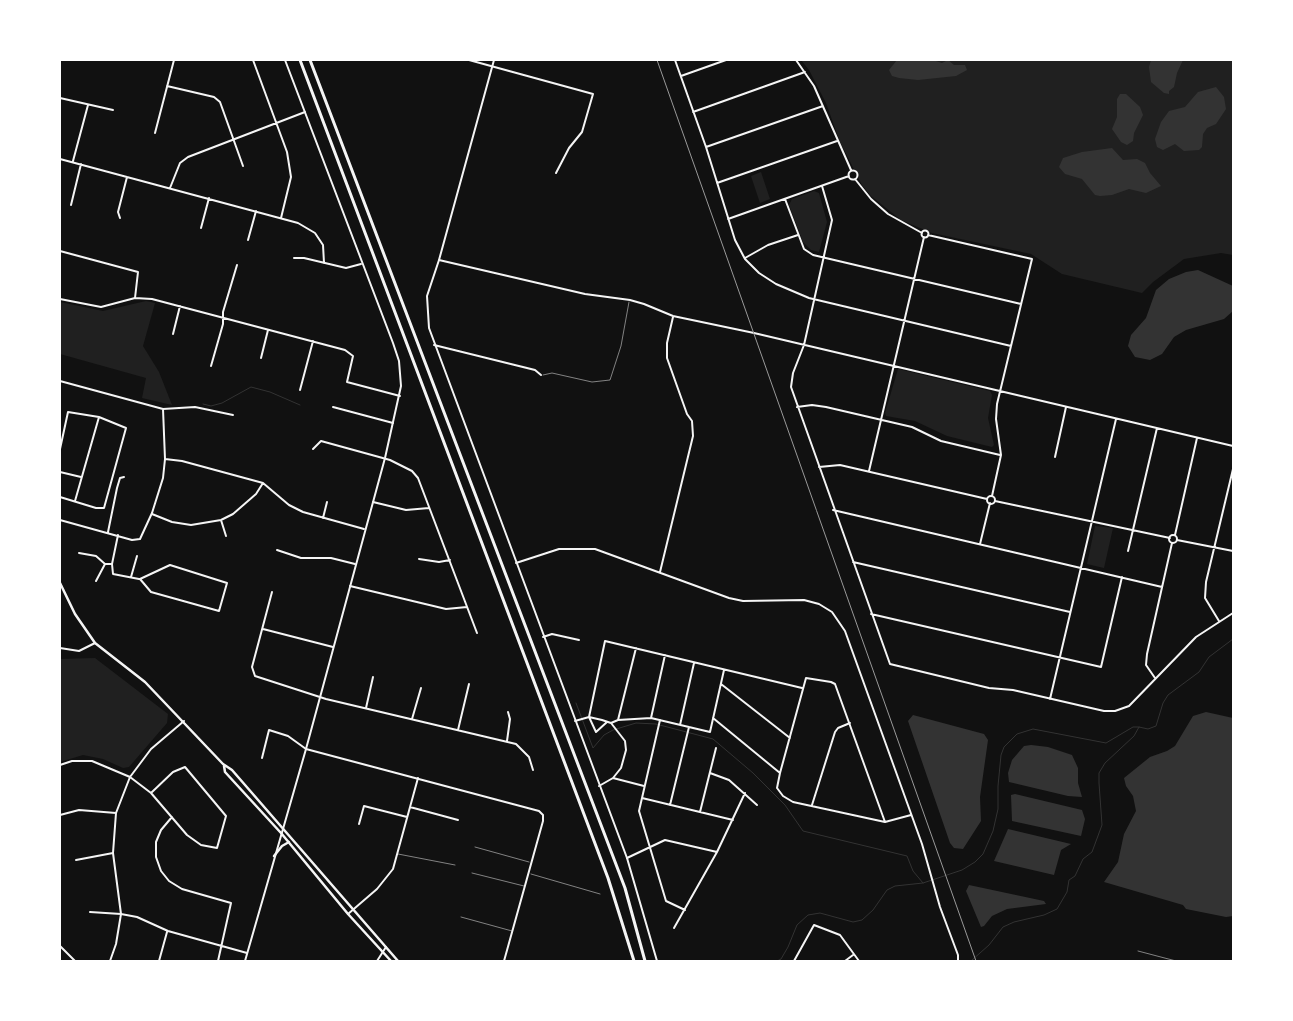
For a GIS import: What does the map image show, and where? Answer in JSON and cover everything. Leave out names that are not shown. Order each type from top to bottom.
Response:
[{"type":"highway","points":[[300,60],[605,869],[634,961]]},
{"type":"highway","points":[[310,60],[625,888],[645,961]]},
{"type":"main road","points":[[60,583],[75,614],[95,643],[145,682],[223,764],[232,770],[283,826],[398,961]]},
{"type":"main road","points":[[223,764],[225,772],[289,842],[348,914],[391,961]]},
{"type":"main road","points":[[274,856],[282,846],[289,842]]},
{"type":"street","points":[[155,133],[174,60]]},
{"type":"street","points":[[254,60],[287,152],[291,177],[281,218]]},
{"type":"street","points":[[245,961],[306,749],[400,396],[399,361],[286,60]]},
{"type":"street","points":[[469,60],[593,94],[582,132],[569,148],[556,172]]},
{"type":"street","points":[[494,60],[440,260],[427,296],[428,328],[627,858],[657,961]]},
{"type":"street","points":[[674,60],[706,148],[735,240],[745,259],[776,284],[814,300],[1011,346]]},
{"type":"street","points":[[680,76],[726,60]]},
{"type":"street","points":[[796,60],[805,72],[823,106],[851,170],[857,173],[855,179]]},
{"type":"street","points":[[693,112],[805,72]]},
{"type":"street","points":[[167,86],[214,98],[220,102],[243,166]]},
{"type":"street","points":[[60,98],[113,110]]},
{"type":"street","points":[[73,162],[88,105]]},
{"type":"street","points":[[706,148],[823,106]]},
{"type":"street","points":[[170,188],[180,163],[188,156],[306,112]]},
{"type":"street","points":[[716,183],[837,141]]},
{"type":"street","points":[[60,159],[209,198],[307,227],[315,233],[323,245],[324,263]]},
{"type":"street","points":[[71,206],[81,164]]},
{"type":"street","points":[[728,219],[848,176],[851,170]]},
{"type":"street","points":[[120,218],[118,212],[127,176]]},
{"type":"street","points":[[848,176],[855,179],[871,199],[888,214],[922,233],[924,237],[869,471]]},
{"type":"street","points":[[822,186],[832,220],[804,346],[793,373],[791,387],[833,510],[890,664],[989,688],[1013,690],[1104,711],[1114,711],[1129,706],[1196,637],[1233,613]]},
{"type":"street","points":[[201,228],[209,198]]},
{"type":"street","points":[[785,199],[804,249],[813,255],[1021,304]]},
{"type":"street","points":[[248,240],[256,211]]},
{"type":"street","points":[[922,233],[926,231],[928,235],[1032,259],[1000,391],[996,420],[1001,455],[992,496],[995,501]]},
{"type":"street","points":[[745,259],[768,245],[798,235]]},
{"type":"street","points":[[924,237],[928,235]]},
{"type":"street","points":[[60,252],[138,272],[135,298]]},
{"type":"street","points":[[294,258],[304,258],[346,268],[362,264]]},
{"type":"street","points":[[440,260],[585,294],[630,300],[673,316],[1233,446]]},
{"type":"street","points":[[211,366],[223,312],[237,265]]},
{"type":"street","points":[[60,299],[102,308],[135,298],[152,299],[345,350],[353,356],[347,382],[400,396]]},
{"type":"street","points":[[173,334],[180,306]]},
{"type":"street","points":[[660,572],[693,436],[692,421],[687,414],[667,358],[667,343],[673,316]]},
{"type":"street","points":[[261,358],[268,330]]},
{"type":"street","points":[[300,390],[312,341]]},
{"type":"street","points":[[434,345],[535,370],[541,375]]},
{"type":"street","points":[[60,381],[163,410],[195,407],[233,415]]},
{"type":"street","points":[[797,407],[812,405],[826,407],[912,427],[941,441],[1001,455]]},
{"type":"street","points":[[333,407],[393,423]]},
{"type":"street","points":[[1054,457],[1066,407]]},
{"type":"street","points":[[60,520],[132,540],[140,538],[152,514],[163,478],[165,459],[163,410]]},
{"type":"street","points":[[60,449],[61,434],[68,412],[99,418],[126,428],[104,508],[96,508],[60,497]]},
{"type":"street","points":[[75,501],[99,418]]},
{"type":"street","points":[[1050,699],[1116,418]]},
{"type":"street","points":[[1128,551],[1157,428]]},
{"type":"street","points":[[1170,538],[1174,535],[1197,438]]},
{"type":"street","points":[[313,449],[321,441],[384,458],[412,471],[418,478],[477,633]]},
{"type":"street","points":[[165,459],[182,461],[263,483],[290,505],[323,518],[364,529]]},
{"type":"street","points":[[818,467],[840,465],[987,499],[992,496]]},
{"type":"street","points":[[1219,621],[1205,598],[1206,582],[1233,469]]},
{"type":"street","points":[[60,472],[81,477]]},
{"type":"street","points":[[108,532],[117,488],[120,478],[124,477]]},
{"type":"street","points":[[152,514],[172,522],[192,525],[221,520],[233,514],[256,494],[263,483]]},
{"type":"street","points":[[987,499],[990,504]]},
{"type":"street","points":[[980,544],[990,504],[995,501],[1091,523],[1110,524],[1170,538]]},
{"type":"street","points":[[323,518],[327,502]]},
{"type":"street","points":[[373,502],[406,510],[429,508]]},
{"type":"street","points":[[833,510],[1162,587]]},
{"type":"street","points":[[221,520],[226,536]]},
{"type":"street","points":[[118,535],[112,564],[113,574],[140,579],[151,592],[219,611],[227,582],[170,565],[140,579]]},
{"type":"street","points":[[1174,535],[1177,540]]},
{"type":"street","points":[[1155,678],[1146,665],[1147,654],[1172,543],[1170,538]]},
{"type":"street","points":[[1172,543],[1177,540],[1233,551]]},
{"type":"street","points":[[516,563],[546,552],[585,548],[608,552],[733,599],[743,601],[804,600],[819,604],[832,612],[845,631],[911,815],[958,955],[958,961]]},
{"type":"street","points":[[277,550],[301,558],[331,558],[355,564]]},
{"type":"street","points":[[78,553],[96,556],[105,564],[112,564]]},
{"type":"street","points":[[131,576],[137,556]]},
{"type":"street","points":[[419,559],[439,562],[450,560]]},
{"type":"street","points":[[852,562],[1070,612]]},
{"type":"street","points":[[96,581],[105,564]]},
{"type":"street","points":[[871,614],[1101,667],[1122,577]]},
{"type":"street","points":[[350,586],[446,609],[459,610],[468,607]]},
{"type":"street","points":[[272,592],[252,667],[255,676],[320,697],[507,741],[522,748],[534,770]]},
{"type":"street","points":[[263,629],[333,647]]},
{"type":"street","points":[[544,637],[552,634],[579,640]]},
{"type":"street","points":[[607,722],[596,732],[589,717],[605,641],[802,688]]},
{"type":"street","points":[[60,648],[79,651],[95,643]]},
{"type":"street","points":[[618,720],[636,648]]},
{"type":"street","points":[[651,718],[665,655]]},
{"type":"street","points":[[680,725],[694,663]]},
{"type":"street","points":[[611,723],[618,720],[651,718],[710,732],[724,670]]},
{"type":"street","points":[[366,708],[373,677]]},
{"type":"street","points":[[884,822],[835,684],[806,678],[777,788],[783,796],[793,802],[884,822],[911,815]]},
{"type":"street","points":[[458,730],[469,684]]},
{"type":"street","points":[[721,684],[790,738]]},
{"type":"street","points":[[412,719],[421,688]]},
{"type":"street","points":[[507,741],[510,719],[508,712]]},
{"type":"street","points":[[575,721],[589,717],[611,723],[624,740],[626,750],[621,768],[613,778],[599,786]]},
{"type":"street","points":[[713,718],[780,773]]},
{"type":"street","points":[[110,961],[116,944],[121,914],[113,853],[116,813],[130,777],[150,749],[184,721]]},
{"type":"street","points":[[660,721],[639,811],[666,901],[684,910]]},
{"type":"street","points":[[812,806],[832,739],[838,728],[850,723]]},
{"type":"street","points":[[670,805],[689,728]]},
{"type":"street","points":[[262,758],[269,730],[288,736],[306,749],[539,811],[543,815],[532,863],[504,961]]},
{"type":"street","points":[[700,812],[716,748]]},
{"type":"street","points":[[60,765],[72,761],[92,761],[130,777],[151,794],[187,835],[201,845],[217,848],[226,816],[185,767],[173,772],[151,794]]},
{"type":"street","points":[[710,773],[724,777],[757,805]]},
{"type":"street","points":[[348,914],[387,878],[397,854],[418,778]]},
{"type":"street","points":[[613,778],[644,786]]},
{"type":"street","points":[[674,928],[734,820],[745,794]]},
{"type":"street","points":[[642,798],[734,820]]},
{"type":"street","points":[[359,824],[364,806],[407,818]]},
{"type":"street","points":[[410,807],[458,820]]},
{"type":"street","points":[[60,816],[79,810],[116,813]]},
{"type":"street","points":[[172,817],[161,830],[156,842],[156,857],[161,871],[169,881],[182,889],[231,902],[218,961]]},
{"type":"street","points":[[627,858],[665,840],[717,852]]},
{"type":"street","points":[[76,860],[113,853]]},
{"type":"street","points":[[90,912],[137,917],[168,931],[247,953]]},
{"type":"street","points":[[794,961],[814,924],[840,935],[859,961]]},
{"type":"street","points":[[158,961],[168,931]]},
{"type":"street","points":[[60,946],[75,961]]},
{"type":"street","points":[[378,961],[386,947]]},
{"type":"street","points":[[845,961],[853,954]]},
{"type":"lane","points":[[541,375],[552,373],[592,382],[610,380],[621,346],[630,300]]},
{"type":"lane","points":[[475,847],[532,863]]},
{"type":"lane","points":[[397,854],[455,865]]},
{"type":"lane","points":[[472,873],[526,887]]},
{"type":"lane","points":[[529,874],[600,894]]},
{"type":"lane","points":[[460,917],[512,931]]},
{"type":"lane","points":[[1138,950],[1176,961]]},
{"type":"shaded area","points":[[801,60],[1233,60],[1233,255],[1221,253],[1184,259],[1153,282],[1142,293],[1062,274],[1031,254],[932,233],[901,220],[871,196],[862,185],[840,142],[826,103],[809,70]]},
{"type":"shaded area","points":[[897,60],[933,60],[942,63],[948,60],[954,65],[965,65],[967,70],[956,76],[918,80],[899,78],[892,76],[889,70]]},
{"type":"shaded area","points":[[1151,60],[1183,60],[1177,73],[1174,87],[1169,91],[1169,94],[1164,93],[1151,82],[1149,67]]},
{"type":"shaded area","points":[[1216,87],[1224,97],[1226,109],[1216,124],[1207,128],[1203,134],[1202,147],[1199,150],[1184,151],[1175,144],[1163,150],[1157,147],[1155,139],[1161,122],[1169,111],[1185,107],[1198,92]]},
{"type":"shaded area","points":[[1120,94],[1126,94],[1140,107],[1143,115],[1134,133],[1133,141],[1127,145],[1121,142],[1112,129],[1117,117],[1117,99]]},
{"type":"shaded area","points":[[1112,148],[1123,160],[1137,159],[1145,163],[1150,173],[1161,186],[1146,193],[1129,189],[1112,195],[1100,196],[1095,195],[1082,179],[1065,174],[1059,167],[1063,158],[1082,152]]},
{"type":"shaded area","points":[[761,172],[770,199],[760,203],[751,176]]},
{"type":"shaded area","points":[[814,191],[819,193],[827,222],[819,252],[811,250],[803,242],[789,205],[792,199]]},
{"type":"shaded area","points":[[1198,270],[1233,286],[1233,311],[1224,319],[1186,330],[1174,337],[1162,354],[1150,360],[1135,357],[1128,346],[1131,335],[1146,318],[1156,290],[1169,279],[1186,272]]},
{"type":"shaded area","points":[[146,301],[155,303],[143,346],[159,372],[172,405],[142,398],[146,378],[60,354],[60,302],[103,311]]},
{"type":"shaded area","points":[[898,369],[990,391],[992,395],[988,418],[994,445],[992,447],[947,436],[915,421],[886,416],[885,413]]},
{"type":"shaded area","points":[[1095,526],[1113,528],[1104,568],[1087,564]]},
{"type":"shaded area","points":[[95,658],[168,714],[167,723],[129,767],[123,768],[103,759],[83,755],[60,762],[60,659]]},
{"type":"shaded area","points":[[1206,712],[1233,718],[1233,916],[1226,917],[1186,909],[1183,905],[1104,882],[1118,862],[1124,834],[1136,811],[1133,796],[1126,786],[1124,778],[1150,757],[1175,746],[1193,716]]},
{"type":"shaded area","points":[[913,715],[984,734],[988,740],[980,797],[981,821],[963,849],[954,848],[950,843],[908,721]]},
{"type":"shaded area","points":[[1024,746],[1048,747],[1072,755],[1078,768],[1078,783],[1082,797],[1068,796],[1009,782],[1008,773],[1012,760]]},
{"type":"shaded area","points":[[1015,794],[1082,810],[1085,819],[1081,836],[1012,821],[1011,795]]},
{"type":"shaded area","points":[[1008,829],[1071,844],[1061,850],[1054,875],[994,861]]},
{"type":"shaded area","points":[[969,885],[1044,901],[1046,904],[1007,909],[992,916],[981,927],[966,891]]},
{"type":"waterway","points":[[203,404],[211,406],[222,403],[251,387],[270,392],[300,405]]},
{"type":"waterway","points":[[971,961],[989,945],[1003,927],[1014,922],[1044,915],[1057,909],[1067,892],[1069,880],[1075,876],[1083,859],[1092,852],[1102,825],[1099,773],[1105,763],[1134,736],[1139,727],[1148,729],[1156,726],[1163,703],[1168,695],[1199,672],[1209,657],[1233,639]]},
{"type":"waterway","points":[[576,703],[593,748],[604,735],[613,730],[636,723],[656,724],[713,739],[753,773],[785,805],[803,831],[907,856],[913,871],[923,883]]},
{"type":"waterway","points":[[777,961],[781,959],[788,947],[797,925],[808,915],[820,913],[853,922],[862,920],[873,910],[887,890],[895,886],[923,883],[962,870],[975,862],[983,854],[993,831],[998,809],[1001,755],[1004,747],[1017,734],[1033,729],[1106,743],[1133,727],[1139,727]]},
{"type":"railway","points":[[657,60],[976,961]]}]
